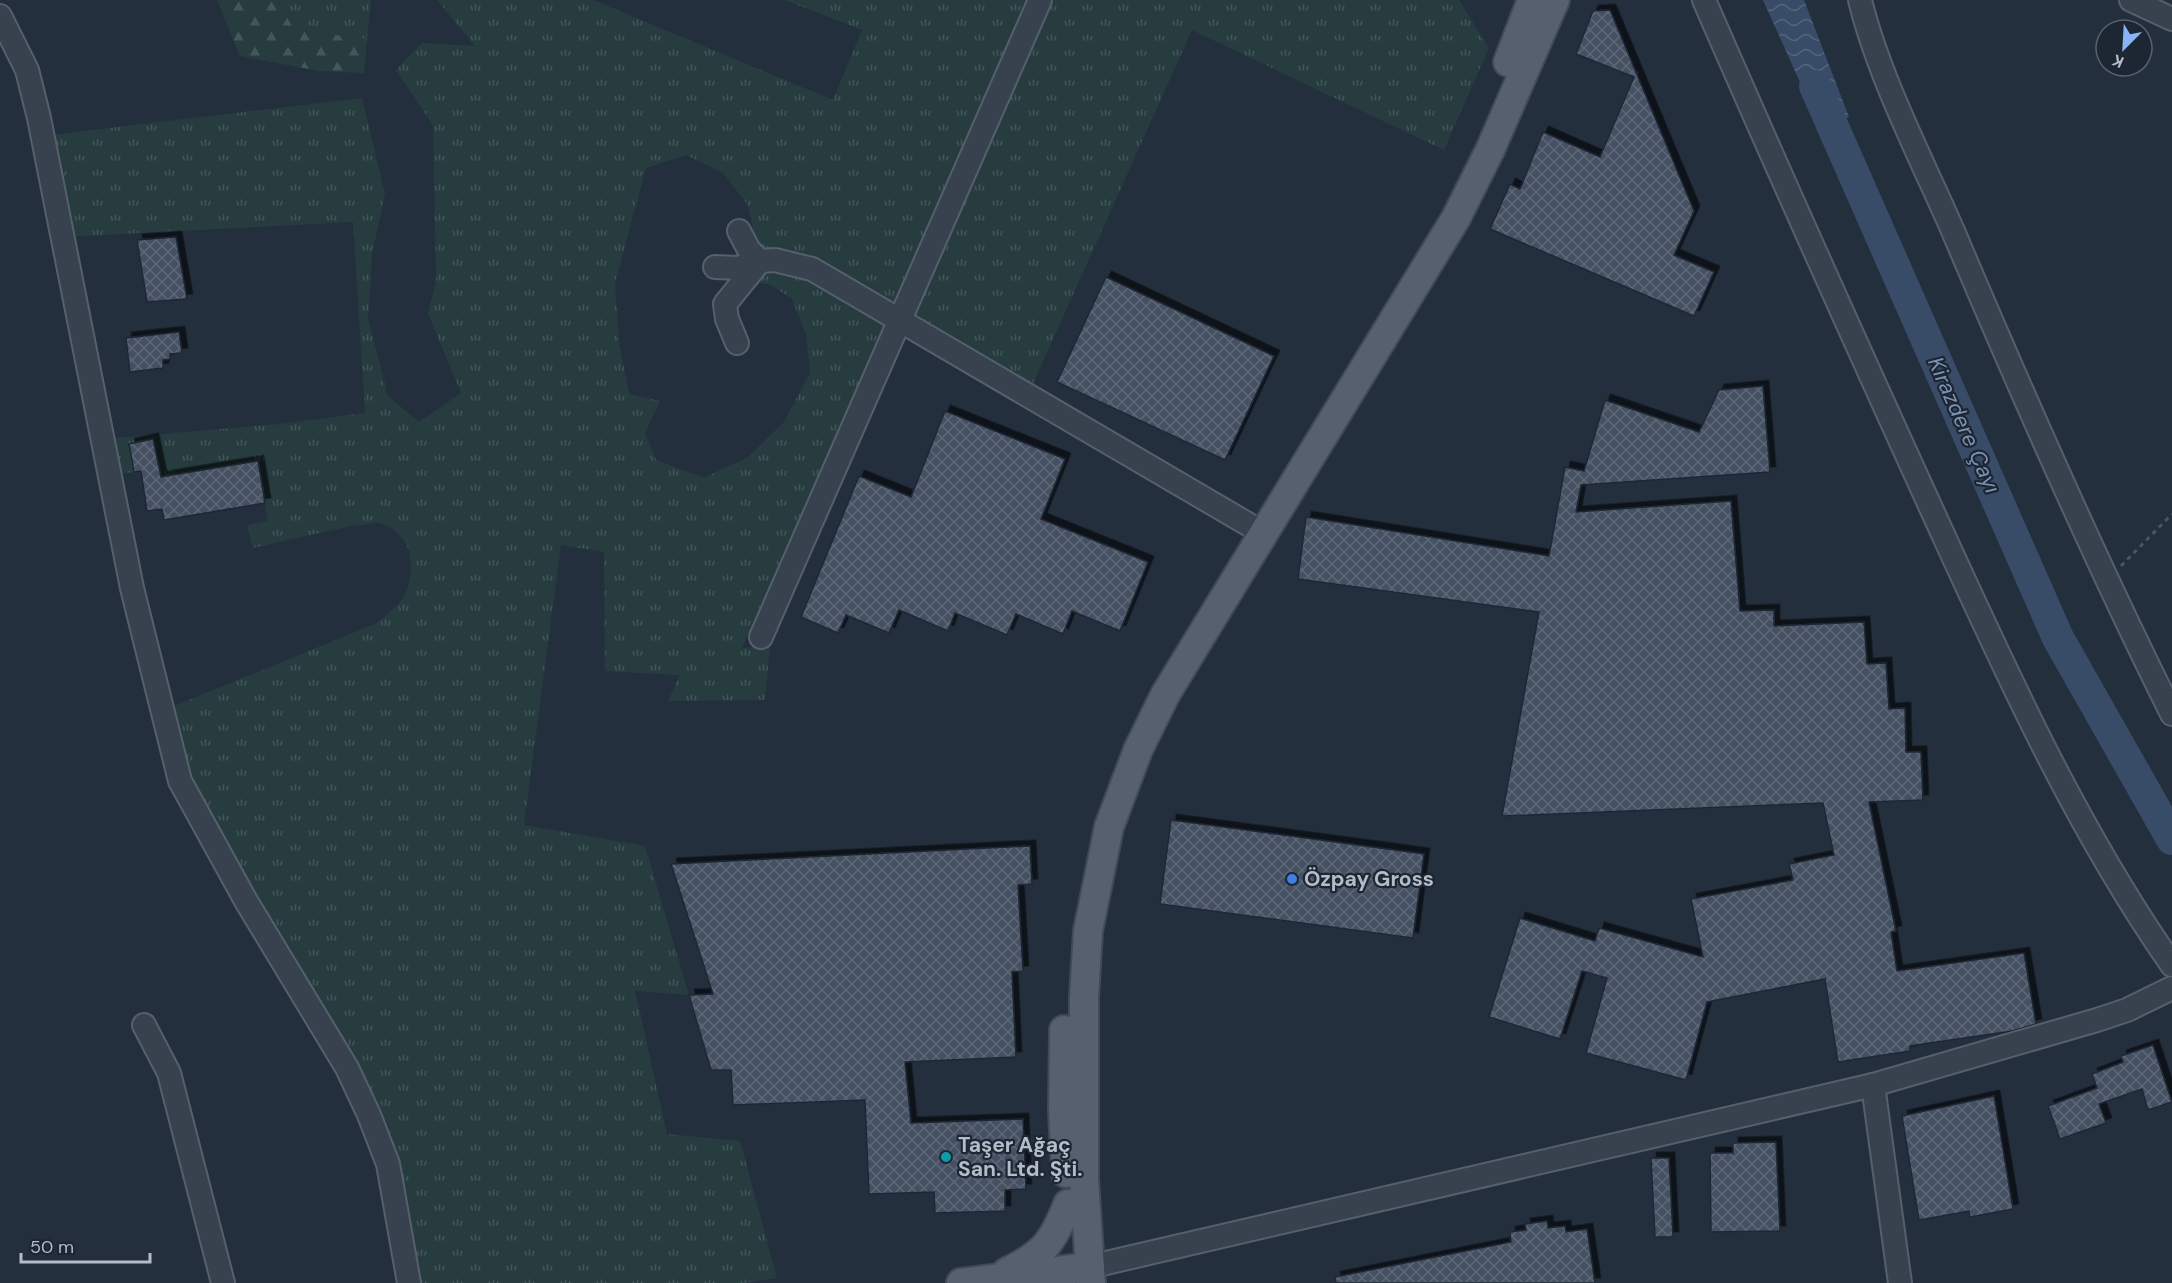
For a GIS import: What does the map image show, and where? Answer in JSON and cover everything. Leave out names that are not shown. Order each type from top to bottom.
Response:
[{"type":"main road","points":[[1081,1276],[1084,1179],[1083,1029],[1088,931],[1101,859],[1122,789],[1153,717],[1256,529],[1454,188],[1480,133],[1532,0]]},
{"type":"main road","points":[[1081,1276],[1068,1204],[1063,1110],[1064,1034],[1072,928],[1090,838],[1110,772],[1136,715],[1160,671],[1256,529],[1456,218],[1490,150],[1555,0]]},
{"type":"main road","points":[[1001,1281],[1043,1251],[1056,1233],[1068,1204]]},
{"type":"main road","points":[[961,1283],[1081,1276]]},
{"type":"street","points":[[760,637],[1040,0]]},
{"type":"street","points":[[1704,0],[1802,224],[2014,690],[2093,843],[2134,910],[2172,965]]},
{"type":"street","points":[[1860,0],[1883,69],[1968,267],[2107,578],[2172,714]]},
{"type":"street","points":[[2131,0],[2172,19]]},
{"type":"street","points":[[0,16],[27,70],[39,118],[132,588],[180,781],[246,901],[346,1068],[369,1115],[388,1164],[409,1283]]},
{"type":"street","points":[[739,231],[749,250],[760,261]]},
{"type":"street","points":[[737,343],[727,319],[725,304],[760,261]]},
{"type":"street","points":[[715,267],[738,268],[760,261],[792,263],[812,269],[1256,529]]},
{"type":"street","points":[[1081,1276],[1873,1085],[2097,1020],[2127,1010],[2172,988]]},
{"type":"street","points":[[144,1025],[169,1073],[223,1283]]},
{"type":"street","points":[[1873,1085],[1900,1283]]},
{"type":"path","points":[[2107,578],[2133,557],[2172,514]]},
{"type":"green space","points":[[217,0],[275,0],[295,30],[367,39],[364,73],[319,71],[240,56]]},
{"type":"green space","points":[[275,0],[371,0],[367,39],[295,30]]},
{"type":"green space","points":[[437,0],[593,0],[833,100],[862,30],[785,0],[1026,0],[742,648],[770,646],[765,700],[668,701],[680,675],[605,671],[604,552],[561,545],[524,825],[645,846],[689,995],[635,991],[667,1134],[740,1141],[777,1278],[745,1283],[409,1283],[388,1164],[217,847],[162,711],[375,624],[397,605],[406,592],[411,564],[409,550],[398,533],[386,525],[372,523],[358,525],[253,548],[247,525],[268,521],[258,461],[154,478],[151,469],[110,476],[103,439],[280,424],[365,413],[353,222],[63,237],[42,136],[362,98],[385,194],[372,254],[368,319],[388,396],[419,422],[461,393],[428,313],[436,280],[433,125],[396,70],[422,43],[475,46]],"holes":[[[686,155],[723,173],[748,205],[760,261],[743,279],[771,285],[792,299],[806,334],[810,373],[784,422],[748,457],[704,478],[656,460],[645,433],[660,401],[629,394],[619,342],[615,283],[646,168]]]},
{"type":"green space","points":[[1054,0],[1459,0],[1489,48],[1444,150],[1192,30],[1032,386],[920,323],[913,309]]},
{"type":"water","points":[[1763,0],[1804,0],[1849,117],[1822,131]]},
{"type":"building","points":[[1610,10],[1694,211],[1674,255],[1714,272],[1694,316],[1490,229],[1510,184],[1520,189],[1543,132],[1600,157],[1634,77],[1576,54],[1593,11]]},
{"type":"building","points":[[176,237],[187,299],[147,302],[137,240]]},
{"type":"building","points":[[1106,277],[1274,356],[1225,460],[1057,382]]},
{"type":"building","points":[[179,332],[182,353],[170,354],[170,359],[163,360],[163,368],[130,372],[126,338]]},
{"type":"building","points":[[1763,386],[1770,472],[1581,485],[1576,512],[1731,501],[1740,611],[1774,610],[1774,626],[1864,622],[1867,664],[1886,663],[1889,709],[1905,708],[1906,752],[1921,752],[1923,800],[1869,802],[1896,931],[1891,932],[1897,971],[2024,953],[2036,1024],[2012,1031],[1910,1046],[1910,1051],[1838,1062],[1825,979],[1707,1002],[1686,1080],[1586,1053],[1607,978],[1582,971],[1560,1039],[1489,1017],[1520,918],[1595,941],[1599,928],[1703,957],[1691,899],[1793,880],[1789,864],[1834,855],[1823,803],[1502,816],[1539,612],[1298,579],[1306,517],[1549,556],[1565,467],[1584,471],[1605,400],[1699,432],[1719,390]]},
{"type":"building","points":[[945,411],[1065,459],[1041,519],[1148,562],[1120,631],[1072,611],[1063,634],[1016,614],[1007,635],[955,613],[948,631],[899,610],[889,633],[846,615],[838,633],[801,617],[859,476],[911,497]]},
{"type":"building","points":[[153,439],[161,477],[258,461],[265,503],[164,520],[162,509],[147,511],[141,471],[134,472],[129,444]]},
{"type":"building","name":"Özpay Gross","points":[[1171,820],[1424,854],[1413,938],[1160,904]]},
{"type":"building","points":[[1030,846],[1032,884],[1018,885],[1023,971],[1012,972],[1016,1057],[905,1062],[911,1123],[1023,1119],[1026,1189],[1005,1190],[1005,1211],[935,1213],[934,1192],[869,1194],[865,1100],[733,1105],[731,1070],[711,1070],[689,995],[713,994],[671,864]]},
{"type":"building","points":[[2153,1045],[2172,1102],[2148,1110],[2142,1089],[2099,1104],[2106,1123],[2060,1139],[2048,1106],[2097,1088],[2092,1074],[2123,1062],[2121,1056]]},
{"type":"building","points":[[1994,1096],[2013,1209],[1970,1217],[1969,1211],[1919,1220],[1902,1116]]},
{"type":"building","points":[[1776,1142],[1780,1231],[1711,1232],[1710,1153],[1733,1153],[1733,1143]]},
{"type":"building","points":[[1651,1158],[1669,1158],[1673,1237],[1655,1237]]},
{"type":"building","points":[[1547,1221],[1548,1228],[1565,1226],[1566,1232],[1587,1229],[1595,1283],[1336,1283],[1335,1277],[1511,1242],[1510,1232],[1526,1230],[1525,1224]]},
{"type":"waterway","name":"Kirazdere Çayı","points":[[1815,86],[2058,638],[2172,839]]},
{"type":"place","name":"Özpay Gross","points":[[1292,879]]},
{"type":"place","name":"Taşer Ağaç San. Ltd. Şti.","points":[[946,1157]]}]
